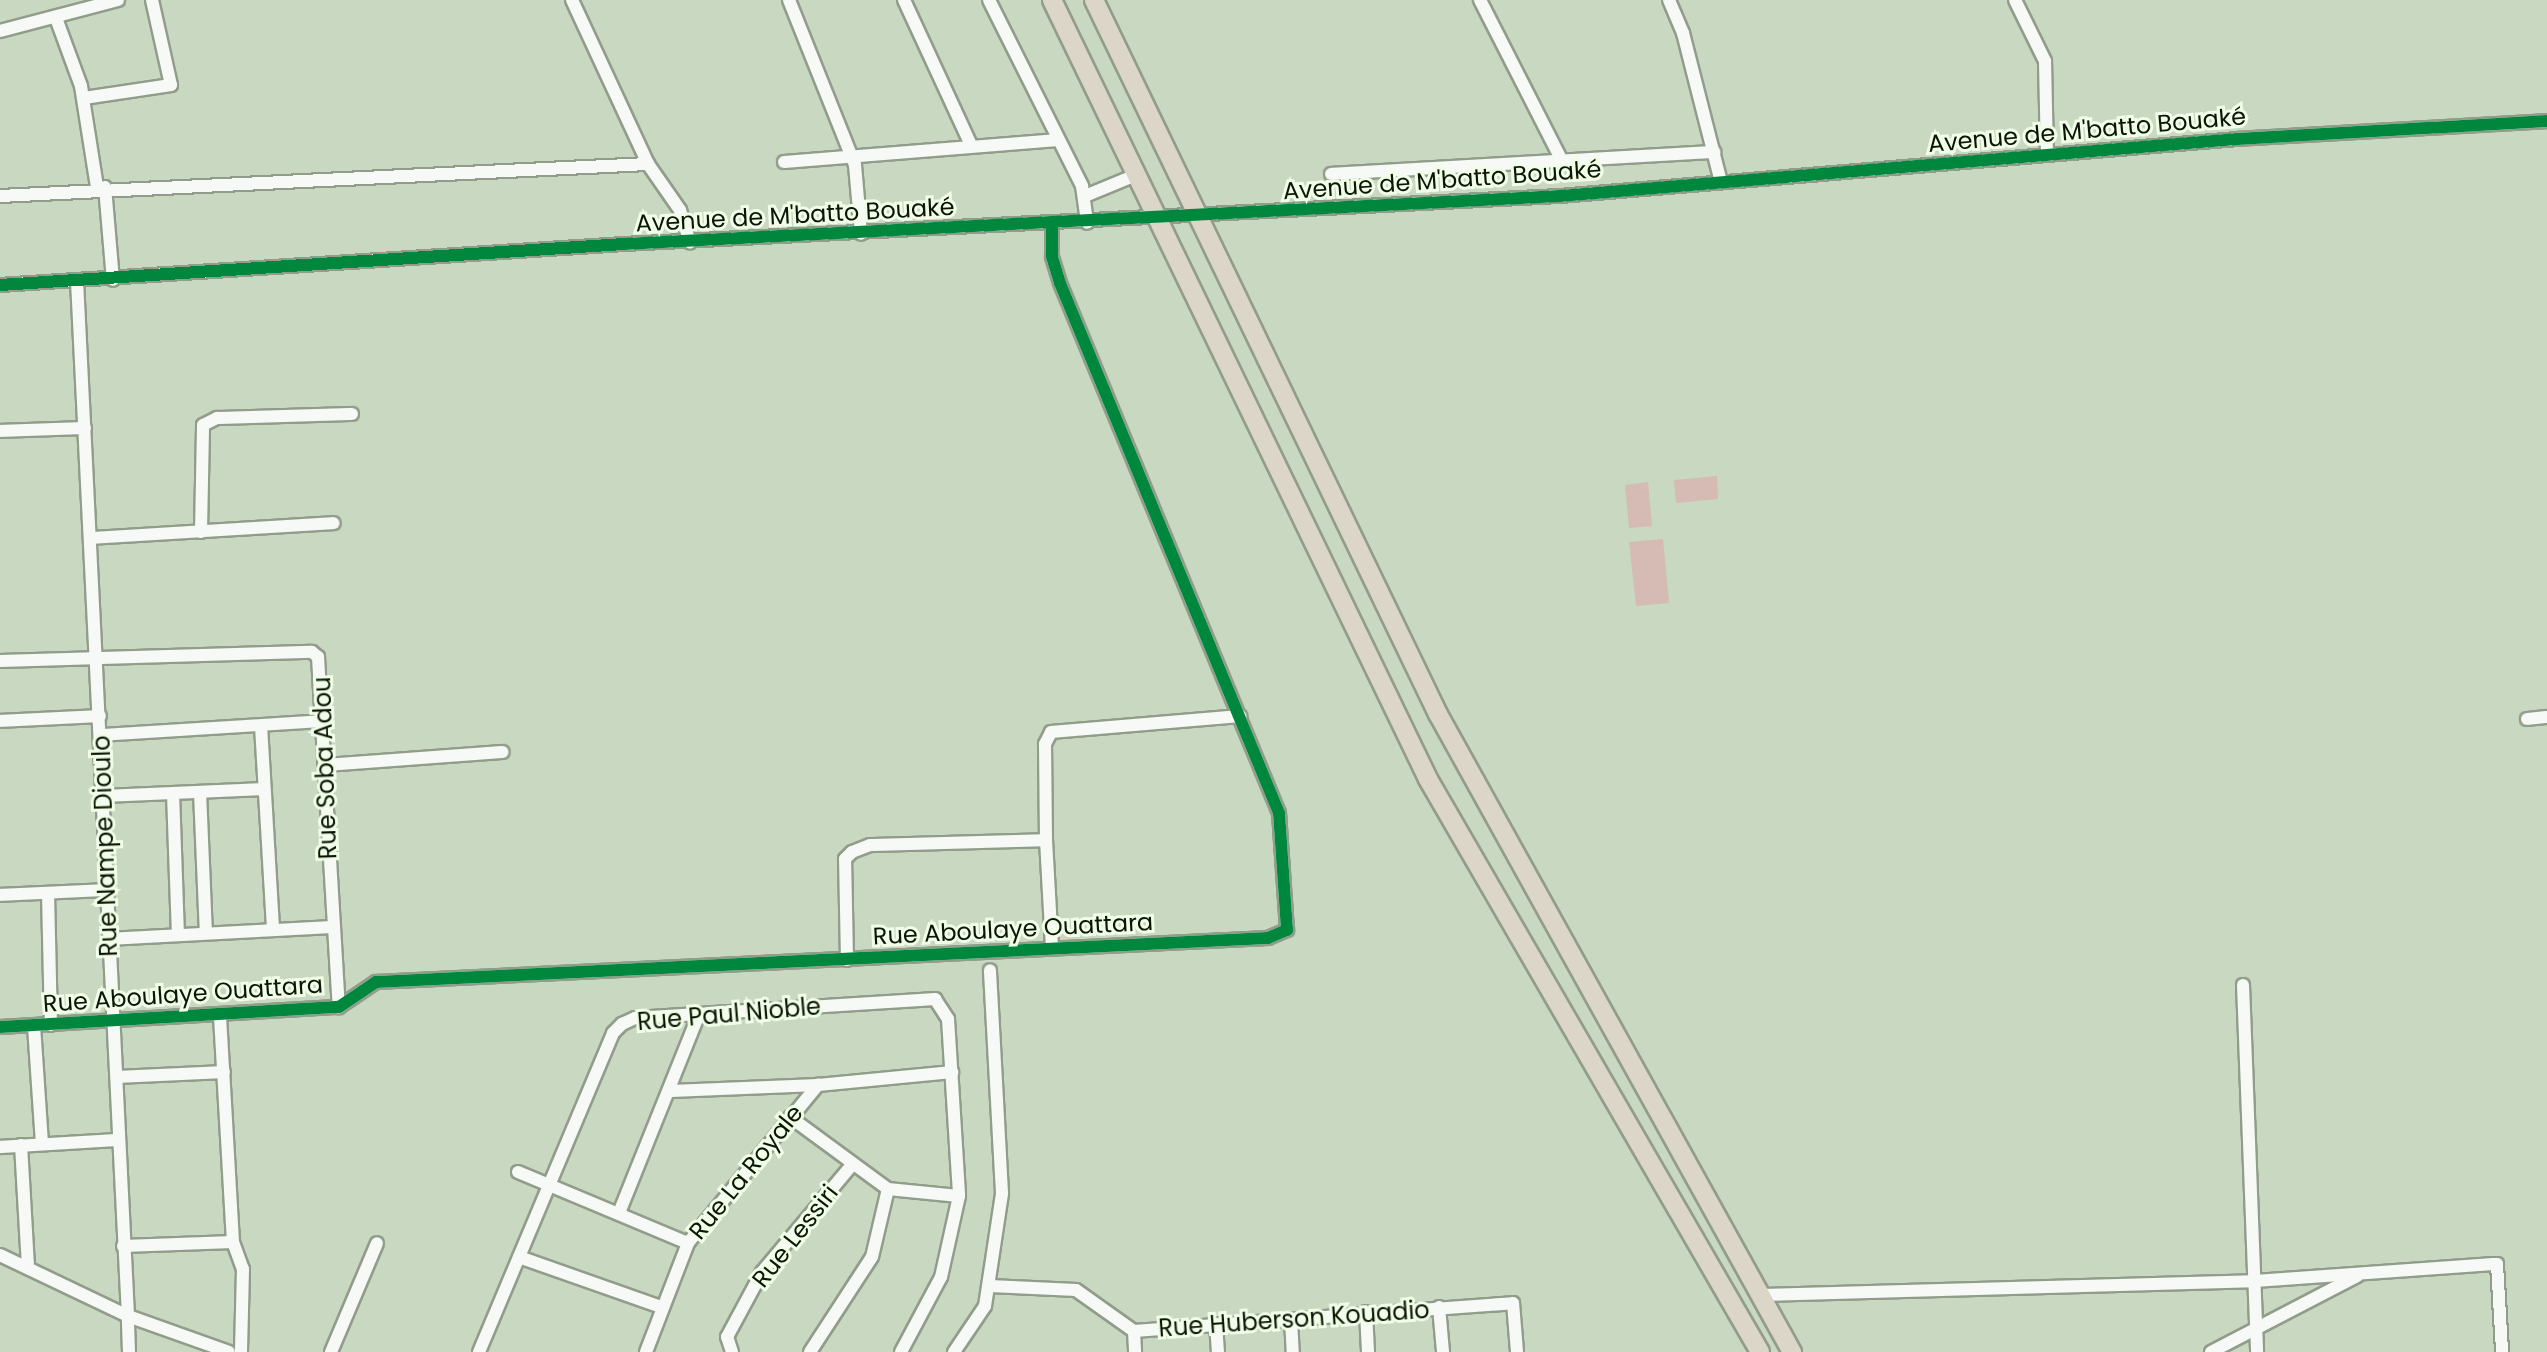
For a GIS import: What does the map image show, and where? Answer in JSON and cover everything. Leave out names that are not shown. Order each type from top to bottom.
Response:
[{"type":"highway","points":[[1052,0],[1428,779],[1760,1352]]},
{"type":"highway","points":[[1094,0],[1438,714],[1792,1352]]},
{"type":"street","points":[[0,31],[118,0]]},
{"type":"street","points":[[84,98],[171,85],[152,0]]},
{"type":"street","points":[[572,0],[648,164],[680,210],[690,242]]},
{"type":"street","points":[[789,0],[850,155],[861,234]]},
{"type":"street","points":[[904,0],[970,143]]},
{"type":"street","points":[[989,0],[1085,196],[1087,223]]},
{"type":"street","points":[[1480,0],[1563,163]]},
{"type":"street","points":[[1669,0],[1683,33],[1721,182]]},
{"type":"street","points":[[2015,0],[2045,61],[2047,155]]},
{"type":"street","points":[[56,18],[84,98],[101,187],[113,280]]},
{"type":"street","name":"Avenue de M'batto Bouaké","points":[[0,285],[690,242],[1160,220],[2547,121]]},
{"type":"street","points":[[784,162],[970,143],[1058,140]]},
{"type":"street","points":[[1331,174],[1714,152]]},
{"type":"street","points":[[0,196],[101,187],[648,164]]},
{"type":"street","points":[[1085,196],[1138,174]]},
{"type":"street","name":"Rue Aboulaye Ouattara","points":[[0,1027],[114,1023],[339,1007],[376,982],[1268,938],[1287,930],[1279,813],[1060,283],[1052,256],[1052,225]]},
{"type":"street","name":"Rue Nampe Dioulo","points":[[77,282],[98,658],[129,1352]]},
{"type":"street","points":[[201,532],[203,425],[217,418],[352,414]]},
{"type":"street","points":[[0,431],[85,428]]},
{"type":"street","points":[[91,538],[334,523]]},
{"type":"street","name":"Rue Soba Adou","points":[[0,661],[312,652],[321,666],[331,927],[339,1007]]},
{"type":"street","points":[[0,721],[100,716]]},
{"type":"street","points":[[1052,948],[1045,744],[1051,732],[1240,716]]},
{"type":"street","points":[[2527,719],[2547,717]]},
{"type":"street","points":[[101,735],[324,721]]},
{"type":"street","points":[[261,726],[273,930]]},
{"type":"street","points":[[325,765],[503,752]]},
{"type":"street","points":[[104,796],[264,789]]},
{"type":"street","points":[[200,792],[206,933]]},
{"type":"street","points":[[173,793],[178,935]]},
{"type":"street","points":[[847,960],[845,859],[852,852],[870,845],[1046,840]]},
{"type":"street","points":[[0,895],[108,890]]},
{"type":"street","points":[[48,893],[51,1025]]},
{"type":"street","points":[[109,939],[331,927]]},
{"type":"street","points":[[954,1352],[985,1306],[1002,1193],[990,970]]},
{"type":"street","points":[[2243,985],[2257,1352]]},
{"type":"street","name":"Rue Paul Nioble","points":[[479,1352],[613,1033],[635,1018],[935,999],[948,1019],[952,1072]]},
{"type":"street","points":[[619,1213],[671,1091],[699,1014]]},
{"type":"street","points":[[220,1016],[233,1242],[243,1269],[241,1352]]},
{"type":"street","points":[[34,1026],[42,1144]]},
{"type":"street","points":[[117,1077],[224,1072]]},
{"type":"street","points":[[671,1091],[818,1085],[952,1072],[959,1196],[941,1277],[901,1352]]},
{"type":"street","name":"Rue La Royale","points":[[646,1352],[688,1243],[818,1085]]},
{"type":"street","points":[[790,1117],[851,1166],[888,1189],[959,1196]]},
{"type":"street","points":[[0,1147],[119,1140]]},
{"type":"street","points":[[21,1145],[28,1268]]},
{"type":"street","name":"Rue Lessiri","points":[[732,1352],[727,1337],[762,1272],[851,1166]]},
{"type":"street","points":[[518,1172],[688,1243]]},
{"type":"street","points":[[810,1352],[872,1257],[888,1189]]},
{"type":"street","points":[[123,1246],[233,1242]]},
{"type":"street","points":[[331,1352],[377,1243]]},
{"type":"street","points":[[0,1255],[128,1316],[229,1352]]},
{"type":"street","points":[[519,1257],[661,1307]]},
{"type":"street","points":[[1760,1295],[2255,1281],[2497,1264],[2502,1352]]},
{"type":"street","points":[[2211,1352],[2362,1274]]},
{"type":"street","name":"Rue Huberson Kouadio","points":[[990,1286],[1076,1290],[1134,1331],[1513,1303],[1517,1352]]},
{"type":"street","points":[[1439,1307],[1443,1352]]},
{"type":"street","points":[[1366,1312],[1368,1352]]},
{"type":"street","points":[[1291,1319],[1293,1352]]},
{"type":"street","points":[[1216,1324],[1218,1352]]},
{"type":"street","points":[[1134,1331],[1135,1352]]},
{"type":"shaded area","points":[[1717,476],[1718,499],[1676,503],[1674,480]]},
{"type":"shaded area","points":[[1648,482],[1652,526],[1629,528],[1625,485]]},
{"type":"shaded area","points":[[1663,539],[1669,603],[1636,606],[1629,542]]},
{"type":"cycle path","points":[[0,285],[624,244],[1560,196],[2237,139],[2547,121]]},
{"type":"cycle path","points":[[0,1027],[339,1007],[376,982],[1268,938],[1287,930],[1279,813],[1060,283],[1052,256],[1052,225]]}]
